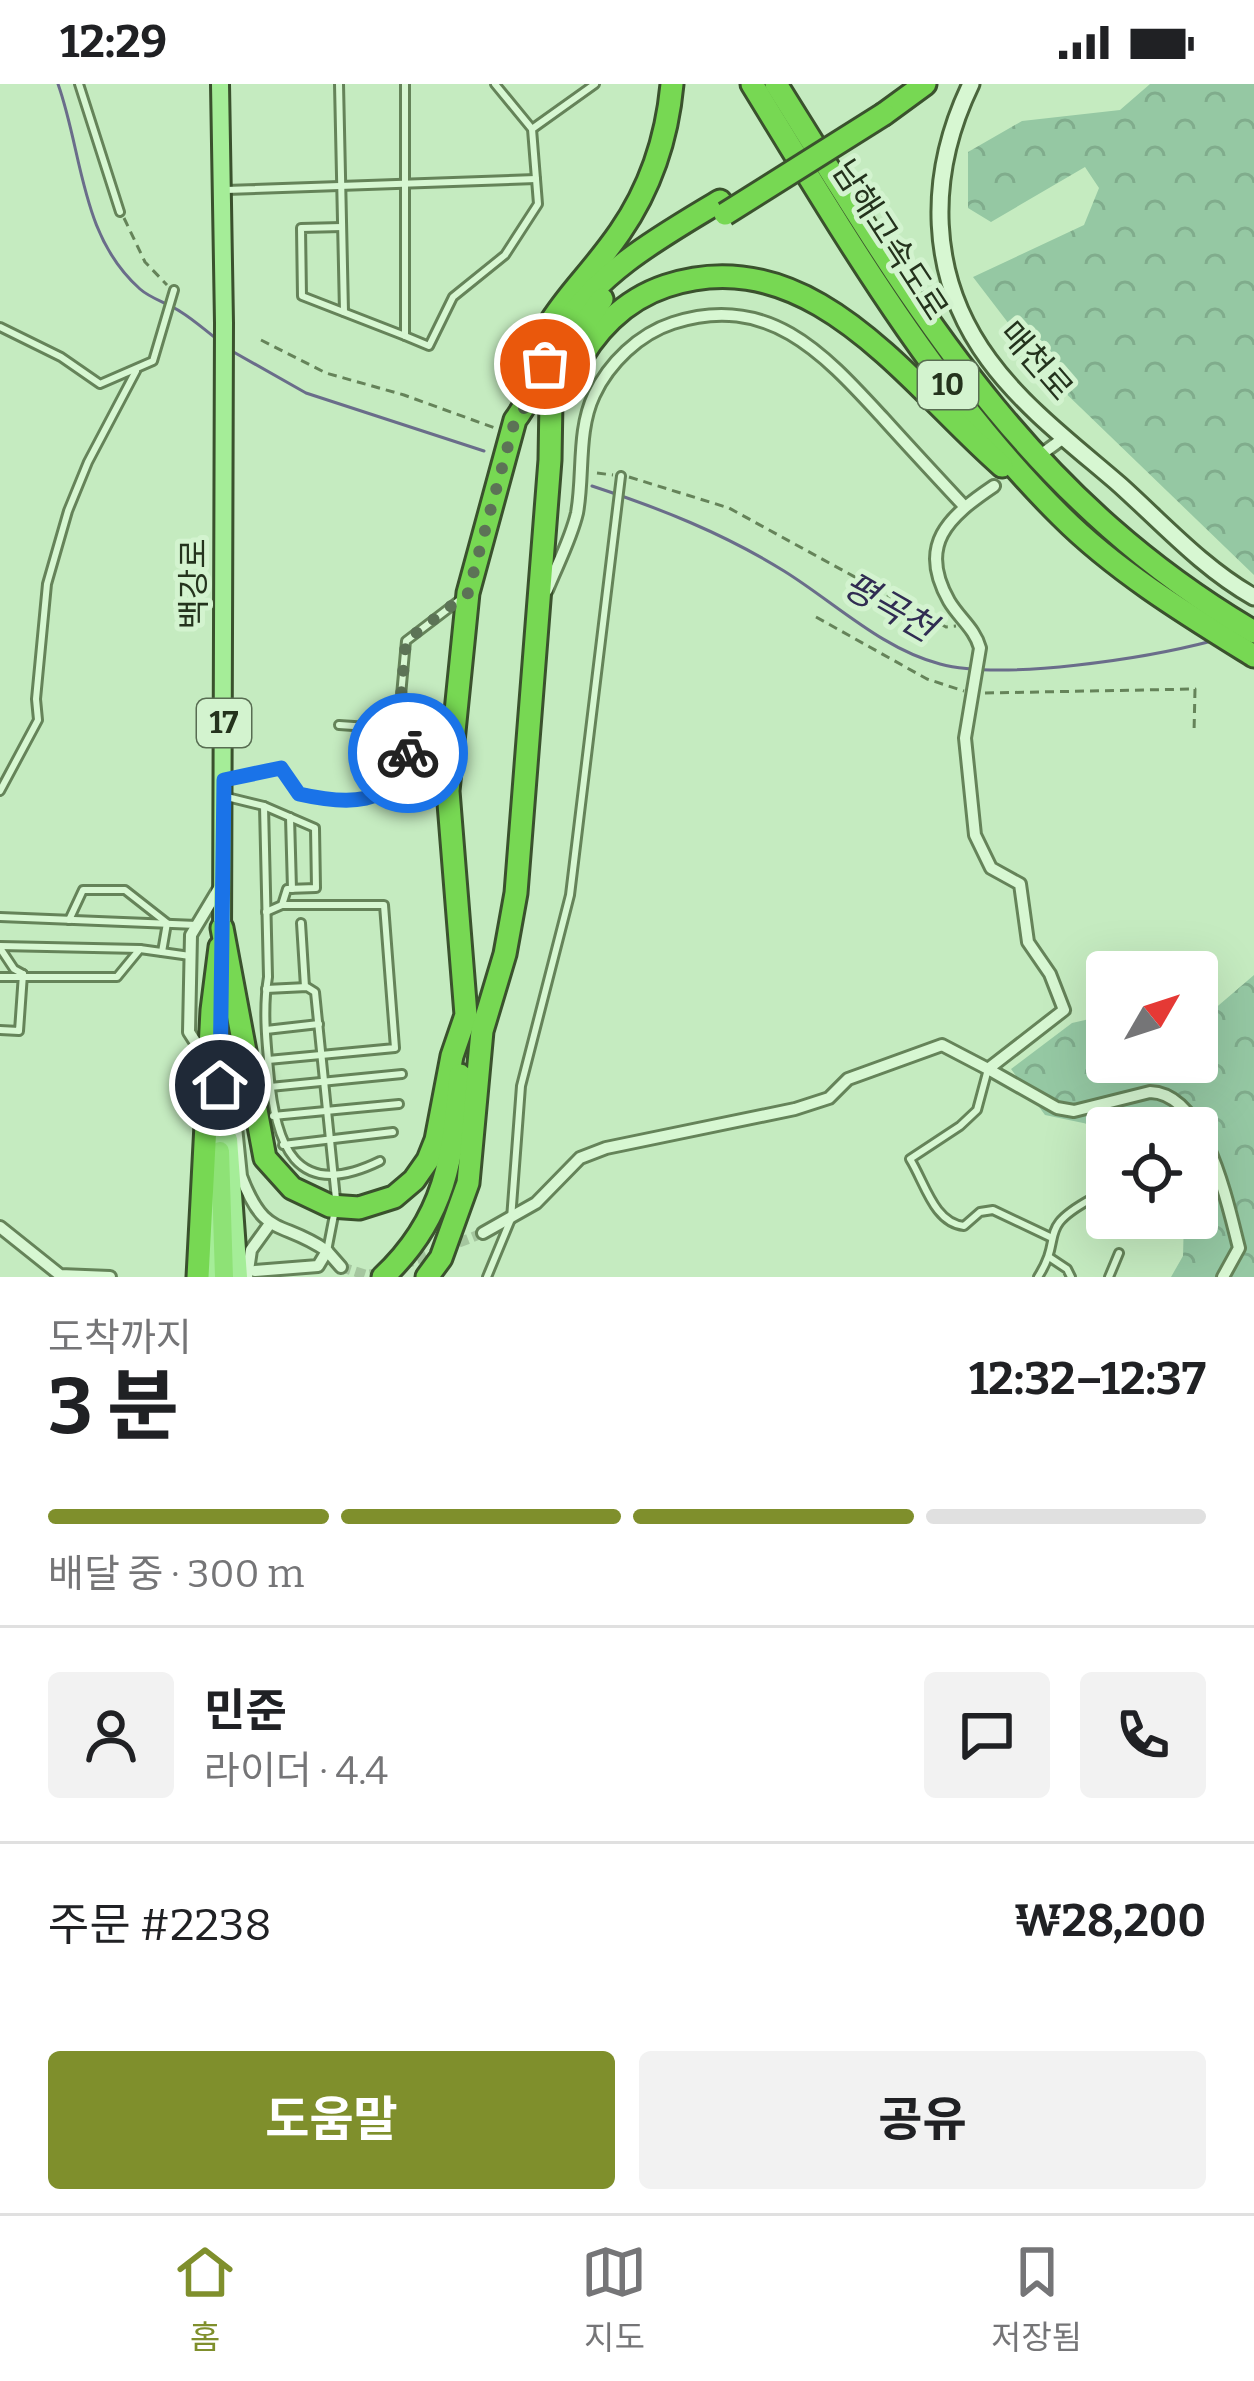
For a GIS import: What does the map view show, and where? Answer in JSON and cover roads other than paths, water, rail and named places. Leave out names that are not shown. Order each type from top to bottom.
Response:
[{"type":"highway","points":[[383,1277],[411,1250],[431,1217],[446,1177],[456,1120],[466,1015],[448,790],[468,593],[506,424],[553,314],[617,237],[656,166],[672,84]]},
{"type":"highway","name":"남해고속도로","points":[[752,84],[890,305],[947,384],[1062,517],[1163,598],[1210,629],[1248,640]]},
{"type":"highway","name":"남해고속도로","points":[[776,84],[962,372],[1032,454],[1105,525],[1248,640]]},
{"type":"highway","points":[[880,108],[901,84]]},
{"type":"highway","points":[[506,424],[530,400],[560,332],[587,294],[620,265],[925,84]]},
{"type":"highway","points":[[427,1277],[441,1258],[468,1183],[482,1031],[506,954],[516,893],[550,400],[575,338],[595,306],[623,279],[723,207]]},
{"type":"highway","points":[[550,426],[582,355],[604,325],[629,304],[688,279],[754,279],[817,302],[848,321],[1062,517]]},
{"type":"highway","points":[[222,928],[241,1013],[261,1149],[272,1169],[292,1188],[330,1206],[378,1204],[421,1171],[436,1140],[452,1056],[466,1015]]},
{"type":"highway","points":[[199,1277],[209,1062],[222,928]]},
{"type":"highway","name":"17","points":[[220,1151],[224,1277]]},
{"type":"highway","points":[[410,1277],[454,1227]]},
{"type":"main road","name":"백강로","points":[[212,1277],[212,1219],[220,1151],[223,882],[220,84]]},
{"type":"main road","name":"매천로","points":[[971,84],[944,154],[938,208],[940,245],[966,324],[989,361],[1065,437],[1204,560],[1254,597]]},
{"type":"main road","name":"백강로","points":[[220,1085],[247,1275]]},
{"type":"street","points":[[538,609],[573,526],[584,433],[602,379],[639,340],[695,317],[757,319],[808,343],[840,371],[964,506]]},
{"type":"street","points":[[1043,453],[1065,437]]},
{"type":"street","points":[[988,1069],[1064,1010],[1050,974],[1028,942],[1020,884],[991,868],[975,836],[965,762],[980,648],[976,635],[950,603],[934,559],[941,536],[964,506],[994,486]]},
{"type":"street","points":[[220,1085],[189,1032],[190,956],[191,935],[223,882]]},
{"type":"street","points":[[220,1035],[229,1058],[248,1193],[269,1226],[327,1251],[341,1268]]},
{"type":"street","points":[[483,1233],[536,1203],[580,1158],[606,1148],[795,1109],[829,1098],[848,1079],[942,1045],[1057,1108],[1074,1111],[1150,1092],[1174,1101],[1196,1125],[1218,1168],[1239,1248],[1223,1277]]},
{"type":"street","points":[[269,1226],[251,1250],[247,1275],[318,1265],[327,1251]]},
{"type":"street","points":[[0,1227],[60,1274],[110,1277]]},
{"type":"lane","points":[[79,84],[120,212]]},
{"type":"lane","points":[[338,84],[344,312]]},
{"type":"lane","points":[[405,84],[405,336]]},
{"type":"lane","points":[[342,227],[301,228],[302,296],[428,346],[453,296],[505,255],[538,204],[532,129],[495,84]]},
{"type":"lane","points":[[532,129],[596,84]]},
{"type":"lane","points":[[222,190],[537,179]]},
{"type":"lane","points":[[0,327],[61,357],[100,384],[153,361],[173,292]]},
{"type":"lane","points":[[0,790],[38,721],[35,699],[47,584],[68,511],[136,371]]},
{"type":"lane","points":[[487,1277],[511,1219],[521,1086],[570,895],[621,476]]},
{"type":"lane","points":[[448,790],[397,739],[406,641],[468,593]]},
{"type":"lane","points":[[339,725],[398,729]]},
{"type":"lane","points":[[223,788],[281,768],[299,794],[370,797],[395,786],[411,756]]},
{"type":"lane","points":[[223,788],[315,828],[316,888],[287,889],[282,905]]},
{"type":"lane","points":[[264,806],[266,1030],[274,1116],[283,1145],[300,1163],[332,1176],[345,1177],[380,1161]]},
{"type":"lane","points":[[290,817],[292,889]]},
{"type":"lane","points":[[69,920],[83,890],[125,890],[166,923]]},
{"type":"lane","points":[[266,912],[282,905],[384,905],[395,1048],[268,1060]]},
{"type":"lane","points":[[0,917],[197,925]]},
{"type":"lane","points":[[302,922],[305,988]]},
{"type":"lane","points":[[162,952],[166,923]]},
{"type":"lane","points":[[0,947],[140,949],[190,956]]},
{"type":"lane","points":[[0,947],[22,974]]},
{"type":"lane","points":[[0,977],[117,977],[140,949]]},
{"type":"lane","points":[[0,1030],[19,1031],[22,974]]},
{"type":"lane","points":[[266,989],[315,992],[336,1199]]},
{"type":"lane","points":[[266,1030],[319,1024]]},
{"type":"lane","points":[[988,1069],[976,1110],[910,1159],[939,1216],[949,1223],[964,1226],[980,1212],[993,1210],[1050,1237]]},
{"type":"lane","points":[[270,1087],[402,1074]]},
{"type":"lane","points":[[274,1116],[399,1104]]},
{"type":"lane","points":[[283,1145],[393,1132]]},
{"type":"lane","points":[[1038,1277],[1060,1218],[1086,1202]]},
{"type":"lane","points":[[327,1251],[334,1215]]},
{"type":"lane","points":[[1109,1277],[1119,1253]]},
{"type":"lane","points":[[1049,1257],[1071,1277]]},
{"type":"waterway","name":"평곡천","points":[[58,84],[86,193],[105,244],[140,289],[218,340]]},
{"type":"waterway","name":"평곡천","points":[[230,350],[306,393],[484,451]]},
{"type":"waterway","name":"평곡천","points":[[592,486],[738,545],[898,648],[940,664],[967,669],[1037,669],[1212,641]]},
{"type":"tunnel","points":[[403,1265],[483,1233]]},
{"type":"tunnel","points":[[341,1267],[366,1275],[385,1272]]}]
